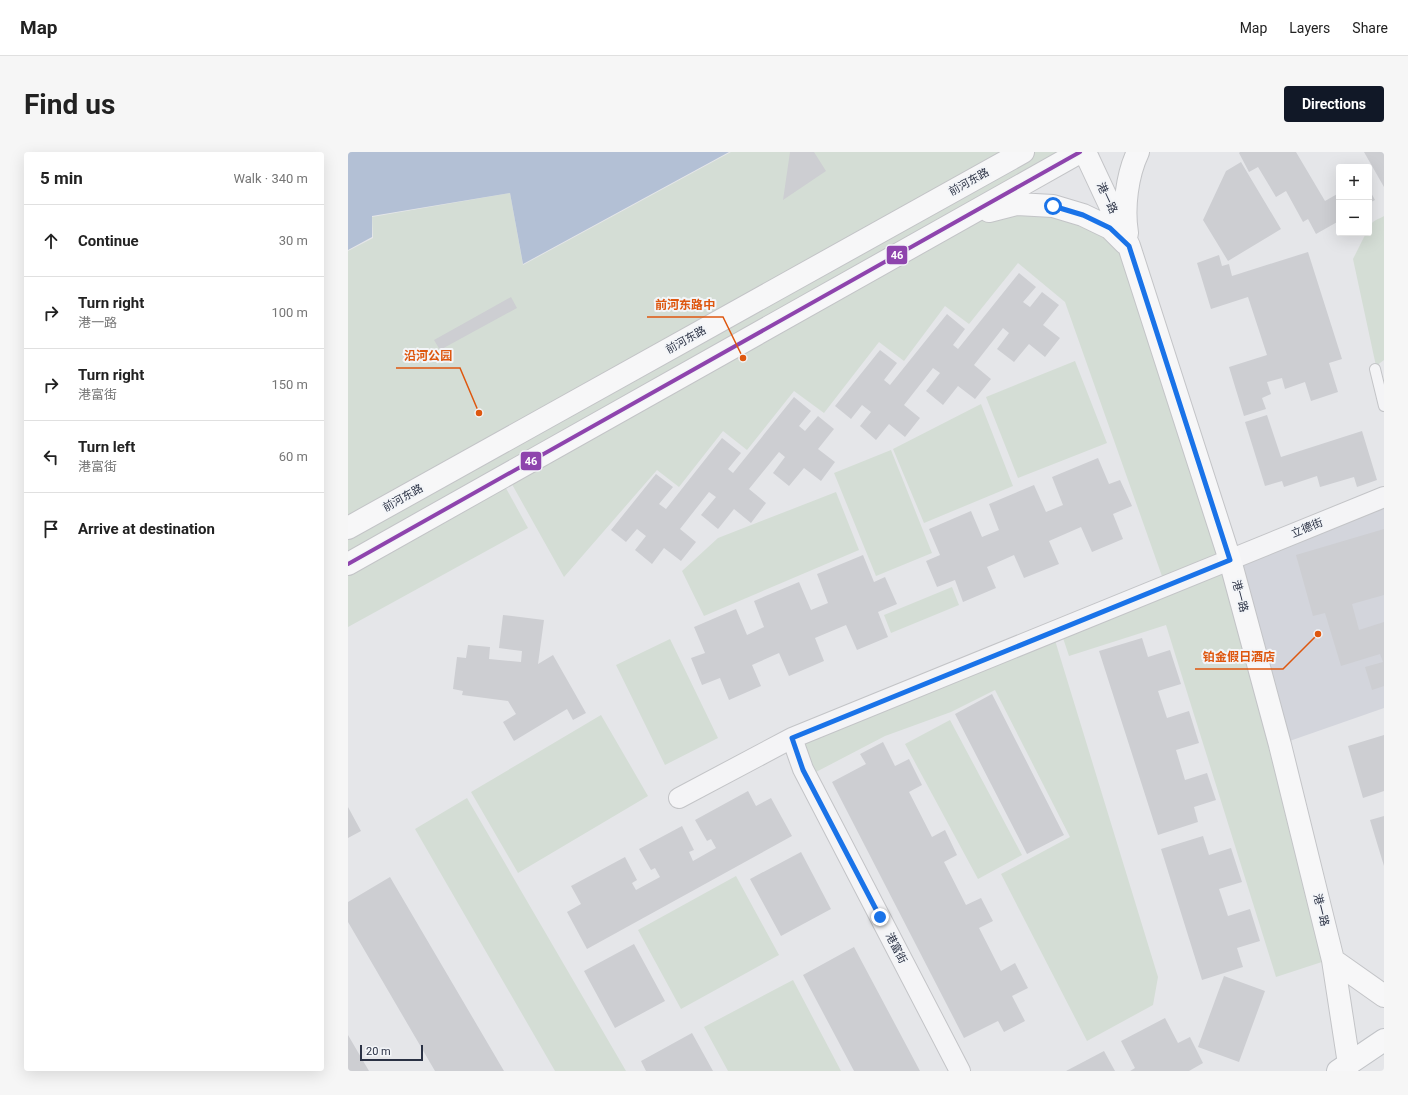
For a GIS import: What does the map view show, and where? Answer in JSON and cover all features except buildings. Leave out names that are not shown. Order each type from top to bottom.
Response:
[{"type":"main road","name":"前河东路","points":[[348,528],[1023,152]]},
{"type":"main road","points":[[348,564],[1080,152]]},
{"type":"main road","name":"港一路","points":[[1085,152],[1129,246],[1230,560],[1280,745],[1333,960],[1343,1068]]},
{"type":"main road","points":[[1129,246],[1125,218],[1127,189],[1138,152]]},
{"type":"main road","points":[[940,231],[985,212],[1017,204],[1053,206],[1083,215],[1110,228],[1129,246]]},
{"type":"main road","points":[[1333,960],[1384,996]]},
{"type":"main road","points":[[1343,1068],[1384,1040]]},
{"type":"street","name":"立德街","points":[[1230,560],[1384,497]]},
{"type":"street","points":[[679,798],[792,738],[1230,560]]},
{"type":"street","name":"港富街","points":[[792,738],[803,770],[960,1071]]},
{"type":"lane","points":[[1375,369],[1384,406]]},
{"type":"shaded area","points":[[731,152],[1073,152],[348,562],[348,251],[373,238],[372,217],[510,193],[523,265]]},
{"type":"shaded area","points":[[1017,209],[1083,219],[1124,248],[1224,555],[1163,579],[1065,302],[1018,263],[969,324],[945,306],[904,361],[879,342],[824,413],[794,391],[747,450],[723,431],[679,487],[657,470],[564,577],[509,479],[984,217]]},
{"type":"shaded area","points":[[1384,216],[1384,360],[1376,366],[1353,259],[1364,236],[1372,236],[1372,223]]},
{"type":"shaded area","points":[[1075,361],[1107,443],[1018,478],[986,397]]},
{"type":"shaded area","points":[[981,404],[1013,486],[924,523],[893,449]]},
{"type":"shaded area","points":[[891,450],[932,553],[876,576],[834,473]]},
{"type":"shaded area","points":[[502,481],[528,528],[348,627],[348,567]]},
{"type":"shaded area","points":[[836,492],[859,550],[704,616],[682,571],[718,538]]},
{"type":"shaded area","points":[[1384,498],[1384,708],[1281,744],[1232,560]]},
{"type":"shaded area","points":[[1227,567],[1328,960],[1276,977],[1166,625],[1069,656],[1062,635]]},
{"type":"shaded area","points":[[952,587],[959,605],[891,633],[884,615]]},
{"type":"shaded area","points":[[1054,637],[1158,977],[1153,1005],[1087,1041],[1001,874],[1070,837],[995,690],[951,712],[885,736],[816,772],[801,741]]},
{"type":"shaded area","points":[[670,639],[718,738],[665,765],[616,665]]},
{"type":"shaded area","points":[[601,715],[648,796],[518,873],[471,792]]},
{"type":"shaded area","points":[[950,720],[1022,855],[978,879],[905,744]]},
{"type":"shaded area","points":[[467,798],[626,1071],[555,1071],[415,829]]},
{"type":"shaded area","points":[[736,876],[779,955],[681,1009],[638,930]]},
{"type":"shaded area","points":[[793,980],[841,1071],[728,1071],[704,1027]]},
{"type":"water","points":[[348,152],[729,152],[523,264],[510,193],[372,216],[372,237],[348,250]]},
{"type":"transit line","name":"46","points":[[348,564],[1080,152]]},
{"type":"place","name":"前河东路中","points":[[743,358]]},
{"type":"place","name":"沿河公园","points":[[479,413]]},
{"type":"place","name":"铂金假日酒店","points":[[1318,634]]},
{"type":"route","points":[[880,917],[803,770],[792,738],[1230,560],[1129,246],[1110,228],[1083,215],[1053,206]]}]
